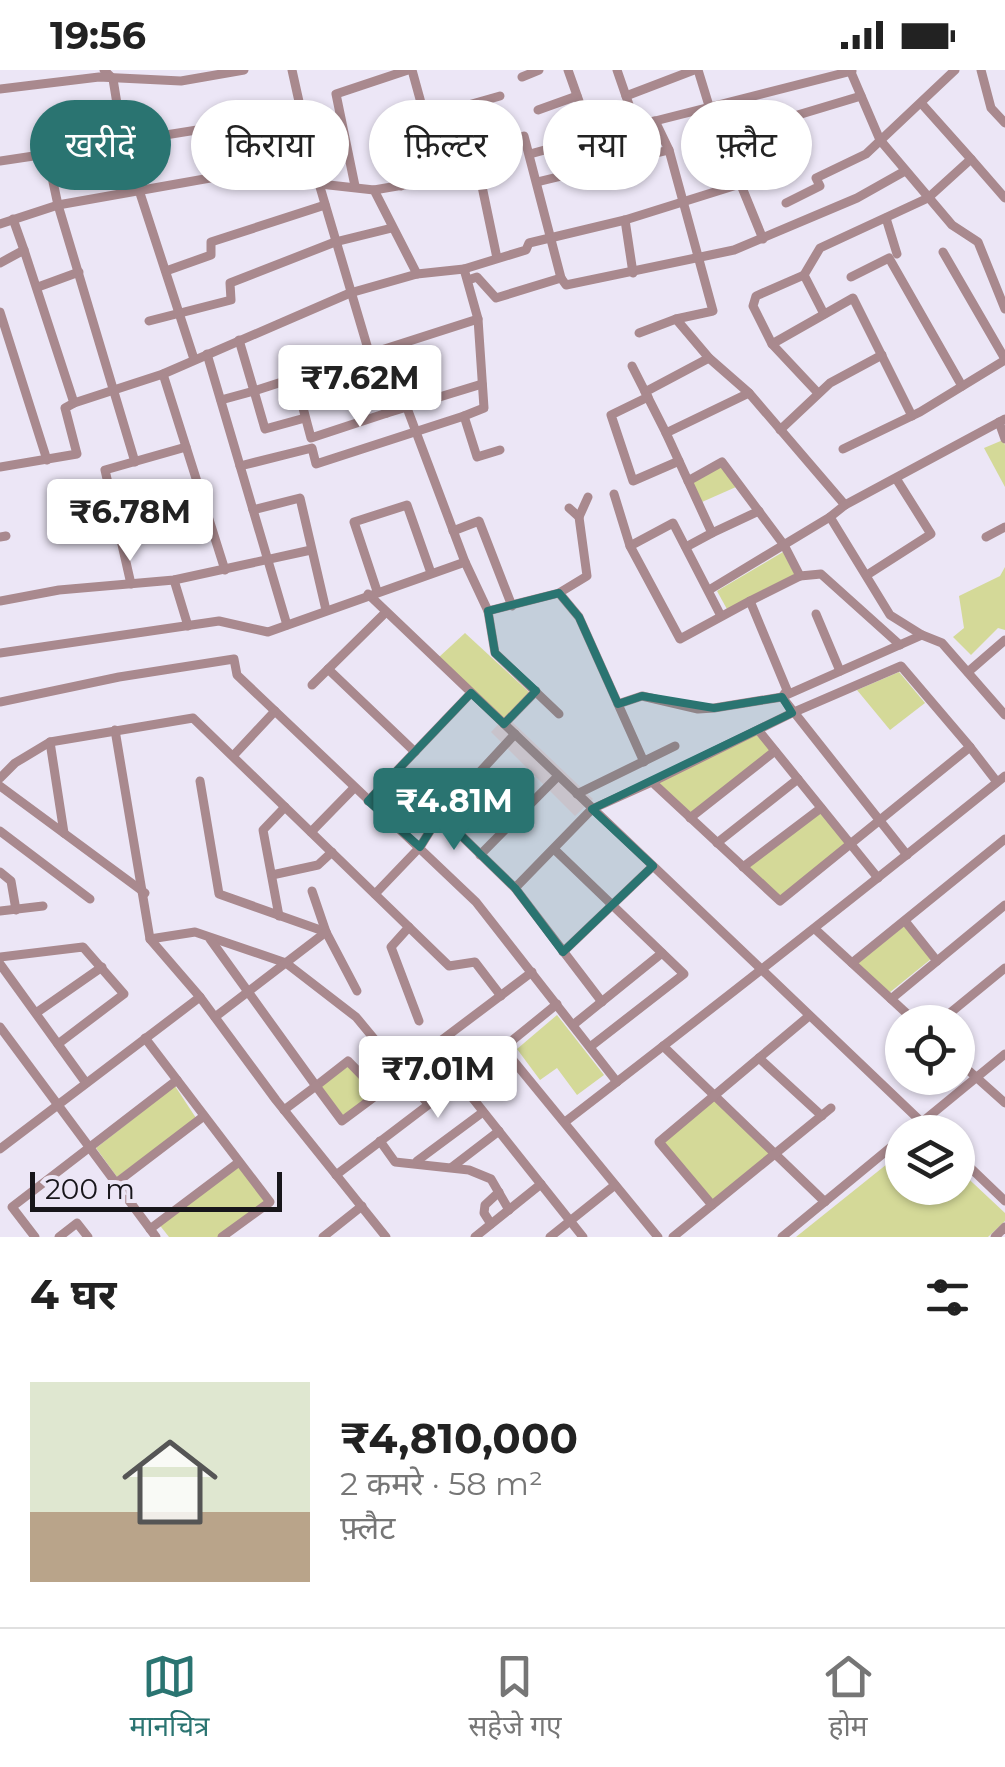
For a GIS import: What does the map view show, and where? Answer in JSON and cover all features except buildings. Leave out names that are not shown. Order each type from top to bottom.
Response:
[{"type":"street","points":[[104,70],[114,79],[117,100]]},
{"type":"street","points":[[114,79],[128,70]]},
{"type":"street","points":[[0,89],[75,79],[181,82],[244,70]]},
{"type":"street","points":[[292,70],[299,100]]},
{"type":"street","points":[[355,186],[336,94],[410,70],[420,100]]},
{"type":"street","points":[[522,77],[539,70]]},
{"type":"street","points":[[568,70],[578,100]]},
{"type":"street","points":[[617,70],[627,100]]},
{"type":"street","points":[[626,96],[696,70],[706,100]]},
{"type":"street","points":[[746,100],[852,70],[880,140],[952,225],[978,242],[1005,308]]},
{"type":"street","points":[[786,202],[820,186],[816,178],[866,154],[955,70]]},
{"type":"street","points":[[982,70],[991,108],[1005,123]]},
{"type":"street","points":[[486,100],[500,96]]},
{"type":"street","points":[[538,110],[577,96]]},
{"type":"street","points":[[812,111],[861,96]]},
{"type":"street","points":[[920,103],[1005,198]]},
{"type":"street","points":[[640,332],[713,311],[669,150],[661,133]]},
{"type":"street","points":[[523,136],[560,278],[566,284],[734,250],[857,198],[905,171]]},
{"type":"street","points":[[530,154],[543,150]]},
{"type":"street","points":[[537,182],[669,150]]},
{"type":"street","points":[[0,162],[30,157]]},
{"type":"street","points":[[816,392],[772,344],[754,306],[756,296],[804,276],[820,248],[928,198],[970,159]]},
{"type":"street","points":[[349,186],[369,189]]},
{"type":"street","points":[[55,190],[136,462]]},
{"type":"street","points":[[0,224],[58,204],[140,190],[194,359]]},
{"type":"street","points":[[321,190],[387,413]]},
{"type":"street","points":[[374,190],[417,274]]},
{"type":"street","points":[[483,190],[497,258]]},
{"type":"street","points":[[0,467],[78,454],[65,408],[163,374],[350,293],[417,274],[464,269],[526,250],[529,243],[548,236],[625,220],[723,190]]},
{"type":"street","points":[[743,190],[763,239]]},
{"type":"street","points":[[166,271],[211,255],[211,242],[324,205]]},
{"type":"street","points":[[886,218],[897,254]]},
{"type":"street","points":[[13,220],[74,404]]},
{"type":"street","points":[[625,220],[633,272]]},
{"type":"street","points":[[149,321],[231,300],[230,283],[335,242],[392,228]]},
{"type":"street","points":[[0,263],[24,250]]},
{"type":"street","points":[[843,449],[912,416],[1005,359],[943,252]]},
{"type":"street","points":[[850,276],[889,258],[962,386]]},
{"type":"street","points":[[295,378],[316,464],[416,434],[484,408],[478,319],[464,269]]},
{"type":"street","points":[[38,288],[79,272]]},
{"type":"street","points":[[804,276],[824,314]]},
{"type":"street","points":[[468,280],[476,277],[496,298],[560,278]]},
{"type":"street","points":[[772,344],[853,298],[912,416]]},
{"type":"street","points":[[0,312],[35,414],[46,460]]},
{"type":"street","points":[[221,400],[478,319]]},
{"type":"street","points":[[676,319],[709,358],[749,392],[845,506]]},
{"type":"street","points":[[239,340],[265,429],[306,418]]},
{"type":"street","points":[[207,354],[287,625]]},
{"type":"street","points":[[780,430],[816,392],[882,355]]},
{"type":"street","points":[[679,461],[632,481],[611,416],[709,358]]},
{"type":"street","points":[[632,366],[712,533]]},
{"type":"street","points":[[163,374],[224,570]]},
{"type":"street","points":[[240,466],[387,413],[482,384]]},
{"type":"street","points":[[666,434],[749,392]]},
{"type":"street","points":[[407,408],[465,562],[488,611],[495,653],[559,714]]},
{"type":"street","points":[[464,416],[477,457],[500,450]]},
{"type":"street","points":[[709,590],[845,506],[1002,420],[1005,439]]},
{"type":"street","points":[[131,584],[105,470],[186,447]]},
{"type":"street","points":[[688,481],[722,462],[784,544],[800,576]]},
{"type":"street","points":[[867,575],[932,534],[897,480]]},
{"type":"street","points":[[614,494],[630,546],[680,639],[800,576],[822,574],[900,645]]},
{"type":"street","points":[[578,517],[588,497]]},
{"type":"street","points":[[253,510],[300,498],[326,610]]},
{"type":"street","points":[[92,527],[202,500]]},
{"type":"street","points":[[431,573],[408,505],[354,522],[373,593],[386,612],[914,1115]]},
{"type":"street","points":[[488,611],[559,594],[588,576],[578,517],[569,508]]},
{"type":"street","points":[[686,547],[759,510]]},
{"type":"street","points":[[830,517],[890,615],[942,643],[1005,715]]},
{"type":"street","points":[[453,531],[479,521],[512,606]]},
{"type":"street","points":[[630,546],[674,524],[720,616]]},
{"type":"street","points":[[986,537],[1005,527]]},
{"type":"street","points":[[0,600],[58,590],[174,580],[311,550]]},
{"type":"street","points":[[0,653],[218,622],[268,632],[465,562]]},
{"type":"street","points":[[174,580],[188,626]]},
{"type":"street","points":[[559,594],[579,617],[644,762]]},
{"type":"street","points":[[750,602],[787,690],[782,697]]},
{"type":"street","points":[[312,685],[386,612]]},
{"type":"street","points":[[816,614],[840,671]]},
{"type":"street","points":[[618,704],[642,696],[714,708],[782,697],[922,635]]},
{"type":"street","points":[[968,672],[1005,640]]},
{"type":"street","points":[[0,702],[119,677],[234,659],[237,675],[476,902],[617,1082]]},
{"type":"street","points":[[515,888],[592,809],[792,713],[901,666],[1001,779],[565,1122]]},
{"type":"street","points":[[328,669],[415,752]]},
{"type":"street","points":[[504,724],[536,691]]},
{"type":"street","points":[[368,801],[471,692]]},
{"type":"street","points":[[782,697],[907,855]]},
{"type":"street","points":[[233,756],[275,711]]},
{"type":"street","points":[[0,778],[50,742],[193,718],[449,966],[475,962],[501,996]]},
{"type":"street","points":[[115,730],[150,939],[200,997],[386,1237]]},
{"type":"street","points":[[758,731],[878,878]]},
{"type":"street","points":[[375,894],[420,847],[440,816],[514,734]]},
{"type":"street","points":[[50,742],[64,833]]},
{"type":"street","points":[[577,794],[675,746]]},
{"type":"street","points":[[652,782],[780,902],[970,747]]},
{"type":"street","points":[[690,818],[775,750]]},
{"type":"street","points":[[480,855],[558,776]]},
{"type":"street","points":[[717,843],[798,779]]},
{"type":"street","points":[[200,780],[219,894],[326,932]]},
{"type":"street","points":[[0,786],[145,893]]},
{"type":"street","points":[[311,832],[354,788]]},
{"type":"street","points":[[280,916],[263,830],[286,807]]},
{"type":"street","points":[[743,868],[821,808]]},
{"type":"street","points":[[440,816],[515,888],[602,1002]]},
{"type":"street","points":[[0,831],[90,899]]},
{"type":"street","points":[[852,964],[1005,839]]},
{"type":"street","points":[[554,849],[684,974],[590,1047]]},
{"type":"street","points":[[272,874],[318,865],[332,852]]},
{"type":"street","points":[[563,952],[614,907],[652,866]]},
{"type":"street","points":[[0,872],[12,880],[16,910]]},
{"type":"street","points":[[312,891],[326,932],[357,991]]},
{"type":"street","points":[[890,999],[1005,905]]},
{"type":"street","points":[[0,911],[43,906]]},
{"type":"street","points":[[905,921],[937,961]]},
{"type":"street","points":[[410,927],[391,947],[418,1021]]},
{"type":"street","points":[[815,929],[897,1005]]},
{"type":"street","points":[[150,939],[195,932],[286,963],[356,1017],[428,1104]]},
{"type":"street","points":[[214,1016],[326,932]]},
{"type":"street","points":[[210,939],[342,1121],[532,972]]},
{"type":"street","points":[[58,1044],[124,994],[83,947],[0,960],[36,1013],[58,1044],[86,1083]]},
{"type":"street","points":[[573,1025],[662,953]]},
{"type":"street","points":[[36,1013],[102,966]]},
{"type":"street","points":[[959,1005],[1005,968]]},
{"type":"street","points":[[0,1149],[200,997]]},
{"type":"street","points":[[336,1175],[557,1004]]},
{"type":"street","points":[[712,1206],[659,1142],[809,1016]]},
{"type":"street","points":[[0,1027],[153,1233],[239,1162]]},
{"type":"street","points":[[145,1038],[270,1202],[222,1237]]},
{"type":"street","points":[[663,1046],[825,1202]]},
{"type":"street","points":[[503,1048],[658,1237]]},
{"type":"street","points":[[932,1115],[1005,1054]]},
{"type":"street","points":[[759,1058],[822,1116]]},
{"type":"street","points":[[284,1110],[348,1061],[379,1092]]},
{"type":"street","points":[[977,1077],[1005,1103]]},
{"type":"street","points":[[35,1237],[12,1207],[177,1080]]},
{"type":"street","points":[[458,1081],[583,1237]]},
{"type":"street","points":[[673,1237],[831,1108]]},
{"type":"street","points":[[416,1162],[483,1112]]},
{"type":"street","points":[[116,1183],[204,1116]]},
{"type":"street","points":[[452,1167],[499,1131]]},
{"type":"street","points":[[380,1141],[396,1162],[452,1167],[491,1178],[509,1210]]},
{"type":"street","points":[[782,1237],[885,1152]]},
{"type":"street","points":[[975,1172],[1005,1201]]},
{"type":"street","points":[[475,1237],[541,1184]]},
{"type":"street","points":[[550,1237],[615,1185]]},
{"type":"street","points":[[491,1224],[484,1213],[485,1205],[499,1192]]},
{"type":"street","points":[[323,1237],[362,1206]]},
{"type":"street","points":[[59,1237],[77,1223],[88,1237]]},
{"type":"street","points":[[994,1237],[1005,1227]]},
{"type":"highlighted area","points":[[559,593],[579,617],[618,704],[642,696],[714,708],[782,697],[792,713],[592,809],[653,866],[563,952],[515,888],[440,815],[420,847],[368,801],[471,693],[504,724],[536,691],[495,653],[488,611]]},
{"type":"shaded area","points":[[506,716],[593,799],[575,816],[491,732]]},
{"type":"green space","points":[[1003,440],[1005,445],[1005,487],[984,448]]},
{"type":"green space","points":[[722,465],[736,487],[702,502],[692,483]]},
{"type":"green space","points":[[783,552],[795,575],[728,611],[717,591]]},
{"type":"green space","points":[[1005,567],[1005,630],[998,628],[971,655],[953,637],[964,628],[959,596],[1000,576]]},
{"type":"green space","points":[[465,633],[530,693],[503,719],[438,658]]},
{"type":"green space","points":[[899,672],[925,703],[890,730],[857,690]]},
{"type":"green space","points":[[759,732],[771,750],[691,814],[658,782]]},
{"type":"green space","points":[[819,810],[846,843],[780,896],[749,867]]},
{"type":"green space","points":[[904,926],[931,959],[889,993],[857,964]]},
{"type":"green space","points":[[557,1015],[604,1075],[577,1095],[557,1068],[540,1080],[517,1049]]},
{"type":"green space","points":[[348,1063],[377,1092],[345,1118],[321,1087]]},
{"type":"green space","points":[[175,1086],[196,1118],[117,1177],[96,1148]]},
{"type":"green space","points":[[714,1096],[774,1155],[712,1205],[659,1142]]},
{"type":"green space","points":[[237,1162],[267,1201],[218,1237],[169,1237],[158,1223]]},
{"type":"green space","points":[[885,1166],[885,1205],[975,1205],[975,1185],[1005,1213],[1005,1221],[988,1237],[796,1237]]}]
